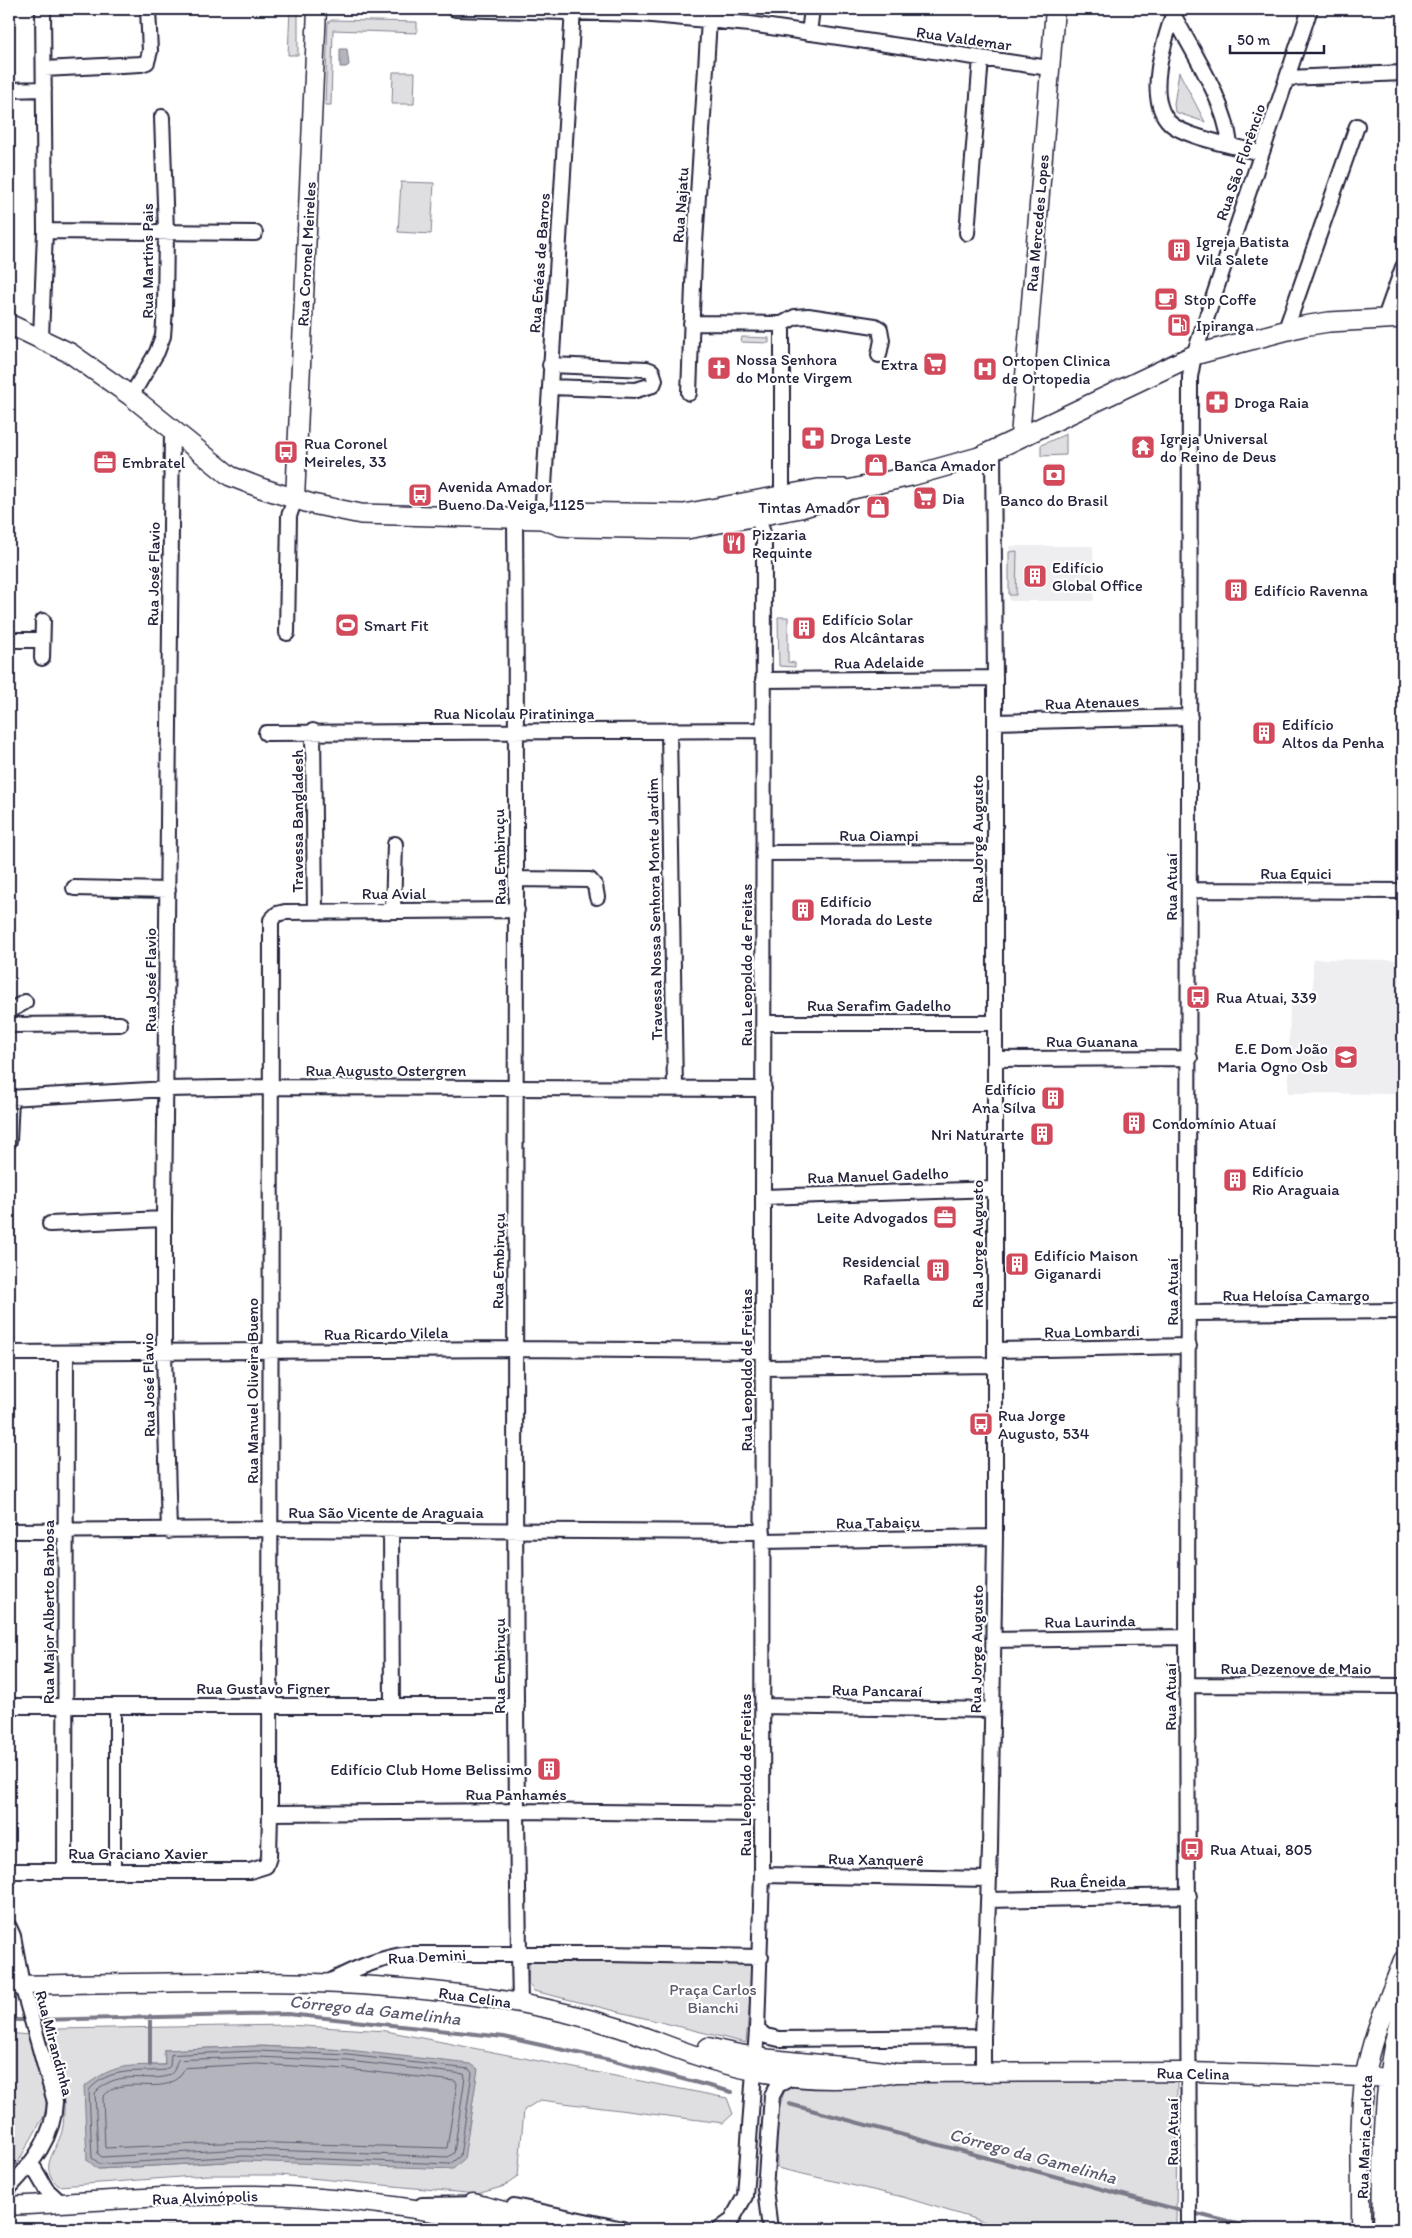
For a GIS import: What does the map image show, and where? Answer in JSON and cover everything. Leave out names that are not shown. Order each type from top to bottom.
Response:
[{"type":"main road","points":[[755,510],[821,503],[848,490],[911,476],[993,451],[1194,355],[1286,329],[1329,322],[1394,318]]},
{"type":"main road","points":[[9,324],[42,338],[70,353],[131,396],[230,476],[295,499],[361,514],[542,519],[561,526],[660,530],[704,527],[755,510],[782,497],[818,489],[848,490]]},
{"type":"street","points":[[42,338],[45,231],[43,9]]},
{"type":"street","points":[[44,69],[141,64],[147,62],[150,51],[148,9]]},
{"type":"street","name":"Rua Coronel Meireles","points":[[295,499],[317,9]]},
{"type":"street","name":"Rua Valdemar","points":[[455,9],[573,10],[709,20],[1049,68]]},
{"type":"street","points":[[809,33],[812,9]]},
{"type":"street","name":"Rua Mercedes Lopes","points":[[1020,437],[1055,9]]},
{"type":"street","name":"Rua São Florêncio","points":[[1194,355],[1260,153],[1288,78],[1310,9]]},
{"type":"street","name":"Rua Enéas de Barros","points":[[542,519],[573,10]]},
{"type":"street","points":[[1174,12],[1222,109],[1228,128],[1230,144]]},
{"type":"street","points":[[1174,12],[1159,72],[1157,96],[1161,111],[1170,124],[1188,133],[1260,153]]},
{"type":"street","name":"Rua Najatu","points":[[689,393],[691,323],[709,20]]},
{"type":"street","points":[[967,234],[981,58]]},
{"type":"street","points":[[1288,78],[1403,73]]},
{"type":"street","points":[[9,90],[44,89]]},
{"type":"street","name":"Rua Martins Pais","points":[[131,396],[157,352],[163,336],[166,309],[166,232],[162,117]]},
{"type":"street","points":[[1286,329],[1357,126]]},
{"type":"street","points":[[45,231],[255,234]]},
{"type":"street","points":[[1394,318],[1403,267]]},
{"type":"street","points":[[691,323],[782,324],[795,318],[808,316],[875,326],[880,329],[882,334],[879,355]]},
{"type":"street","points":[[782,324],[782,497]]},
{"type":"street","name":"Rua Atuaí","points":[[1189,2229],[1187,1637],[1190,1058],[1190,386],[1194,355]]},
{"type":"street","points":[[550,365],[646,370],[652,371],[655,380],[653,385],[636,390],[550,387]]},
{"type":"street","name":"Rua José Flavio","points":[[169,1530],[164,1353],[164,1218],[167,1089],[172,429]]},
{"type":"street","name":"Rua Jorge Augusto","points":[[983,2037],[989,1879],[995,1538],[995,678],[993,451]]},
{"type":"street","points":[[286,633],[289,516],[295,499]]},
{"type":"street","name":"Rua Leopoldo de Freitas","points":[[720,2229],[731,2221],[745,2196],[761,1958],[764,536],[755,510]]},
{"type":"street","name":"Rua Embiruçu","points":[[515,519],[518,1087],[515,1349],[517,1811],[520,2004]]},
{"type":"street","points":[[42,621],[42,658]]},
{"type":"street","points":[[9,640],[42,640]]},
{"type":"street","name":"Rua Adelaide","points":[[763,680],[995,678]]},
{"type":"street","name":"Rua Atenaues","points":[[995,722],[1190,717]]},
{"type":"street","name":"Travessa Nossa Senhora Monte Jardim","points":[[669,730],[675,1088]]},
{"type":"street","name":"Rua Nicolau Piratininga","points":[[266,732],[763,730]]},
{"type":"street","name":"Travessa Bangladesh","points":[[313,732],[315,911]]},
{"type":"street","points":[[393,911],[395,844]]},
{"type":"street","name":"Rua Oiampi","points":[[763,853],[994,852]]},
{"type":"street","points":[[517,879],[590,880],[595,886],[597,897]]},
{"type":"street","points":[[74,888],[168,890]]},
{"type":"street","name":"Rua Equici","points":[[1189,890],[1403,891]]},
{"type":"street","name":"Rua Avial","points":[[272,917],[285,912],[315,911],[517,910]]},
{"type":"street","name":"Rua Manuel Oliveira Bueno","points":[[266,1866],[269,1857],[270,1813],[269,1087],[270,924],[272,917]]},
{"type":"street","points":[[9,1012],[25,1002]]},
{"type":"street","name":"Rua Serafim Gadelho","points":[[764,1023],[995,1023]]},
{"type":"street","points":[[9,1026],[120,1024]]},
{"type":"street","name":"Rua Guanana","points":[[994,1059],[1190,1058]]},
{"type":"street","name":"Rua Augusto Ostergren","points":[[10,1098],[167,1089],[269,1087],[764,1089]]},
{"type":"street","points":[[9,1141],[10,1098]]},
{"type":"street","name":"Rua Manuel Gadelho","points":[[764,1197],[994,1189]]},
{"type":"street","points":[[50,1224],[164,1218]]},
{"type":"street","name":"Rua Heloísa Camargo","points":[[1189,1313],[1403,1312]]},
{"type":"street","name":"Rua Lombardi","points":[[995,1350],[1189,1346]]},
{"type":"street","name":"Rua Ricardo Vilela","points":[[9,1352],[66,1354],[515,1349],[763,1351]]},
{"type":"street","name":"Rua Major Alberto Barbosa","points":[[65,1871],[66,1354]]},
{"type":"street","points":[[763,1368],[994,1365]]},
{"type":"street","points":[[391,1530],[392,1706]]},
{"type":"street","name":"Rua São Vicente de Araguaia","points":[[9,1531],[516,1530],[763,1537]]},
{"type":"street","name":"Rua Tabaiçu","points":[[763,1537],[995,1538]]},
{"type":"street","name":"Rua Laurinda","points":[[993,1640],[1187,1637]]},
{"type":"street","name":"Rua Dezenove de Maio","points":[[1188,1685],[1403,1686]]},
{"type":"street","name":"Rua Gustavo Figner","points":[[9,1706],[517,1706]]},
{"type":"street","points":[[115,1706],[115,1871]]},
{"type":"street","name":"Rua Pancaraí","points":[[762,1706],[992,1710]]},
{"type":"street","name":"Rua Panhamés","points":[[270,1813],[517,1811],[762,1814]]},
{"type":"street","name":"Rua Graciano Xavier","points":[[9,1872],[250,1871],[266,1866]]},
{"type":"street","name":"Rua Xanquerê","points":[[762,1875],[989,1879]]},
{"type":"street","name":"Rua Êneida","points":[[988,1900],[1189,1896]]},
{"type":"street","name":"Rua Mirandinha","points":[[9,1927],[13,1936],[15,1985],[30,2011],[53,2090],[55,2117],[51,2131],[32,2163],[9,2188]]},
{"type":"street","name":"Rua Demini","points":[[15,1985],[224,1981],[327,1983],[368,1962],[409,1954],[761,1958]]},
{"type":"street","name":"Rua Maria Carlota","points":[[1362,2229],[1361,2133],[1365,2076],[1381,2019],[1403,1960]]},
{"type":"street","name":"Rua Celina","points":[[327,1983],[444,1992],[520,2004],[620,2028],[708,2059],[754,2065],[860,2066],[897,2073],[1189,2072],[1395,2078]]},
{"type":"street","name":"Rua Maria Carlota","points":[[1395,2096],[1395,2078],[1403,2006]]},
{"type":"street","points":[[757,2030],[766,2036],[779,2039],[983,2037],[982,2073]]},
{"type":"street","name":"Rua Celina","points":[[754,2065],[793,2077],[863,2080],[897,2073]]},
{"type":"street","points":[[770,2229],[765,2189],[772,2096],[778,2085],[793,2077]]},
{"type":"street","points":[[1382,2229],[1395,2096]]},
{"type":"street","points":[[1395,2096],[1396,2229]]},
{"type":"street","points":[[32,2163],[39,2180],[61,2203]]},
{"type":"street","name":"Rua Alvinópolis","points":[[9,2206],[254,2195],[352,2200],[452,2215],[522,2229]]},
{"type":"street","points":[[473,2203],[574,2229]]},
{"type":"street","name":"Rua Alvinópolis","points":[[400,2207],[473,2203],[545,2211],[623,2229]]},
{"type":"shaded area","points":[[1009,546],[1093,546],[1094,601],[1009,601],[1009,595],[1016,595],[1016,551],[1009,552]]},
{"type":"shaded area","name":"E.E Dom João Maria Ogno Osb","points":[[1313,959],[1403,960],[1403,1094],[1288,1093],[1290,1000],[1313,1000]]},
{"type":"green space","points":[[290,9],[298,9],[298,55],[288,55]]},
{"type":"green space","points":[[332,20],[417,22],[417,33],[333,30],[331,105],[325,105],[328,22]]},
{"type":"green space","points":[[393,72],[415,72],[414,104],[392,104]]},
{"type":"green space","points":[[1179,72],[1205,122],[1175,112],[1174,104]]},
{"type":"green space","points":[[401,182],[434,183],[431,234],[398,232]]},
{"type":"green space","points":[[742,337],[769,338],[769,343],[741,342]]},
{"type":"green space","points":[[1066,434],[1066,455],[1041,456],[1041,445]]},
{"type":"green space","points":[[1017,551],[1016,595],[1009,595],[1009,552]]},
{"type":"green space","points":[[778,617],[788,617],[788,662],[795,663],[795,667],[779,666]]},
{"type":"green space","name":"Praça Carlos Bianchi","points":[[534,1959],[753,1965],[746,2043],[534,1991],[528,1983],[529,1965]]},
{"type":"green space","points":[[288,2025],[386,2031],[727,2098],[733,2114],[723,2123],[540,2100],[524,2110],[518,2176],[505,2186],[477,2194],[279,2175],[207,2175],[59,2186],[49,2172],[49,2166],[62,2131],[64,2103],[59,2077],[45,2035],[57,2029]],"holes":[[[257,2046],[348,2050],[244,2161],[98,2169],[150,2065],[165,2065],[164,2050]]]},
{"type":"green space","points":[[9,2033],[28,2035],[46,2100],[46,2107],[44,2116],[17,2164],[9,2170]]},
{"type":"green space","points":[[1146,2079],[1177,2083],[1176,2229],[1008,2229],[903,2197],[777,2168],[776,2119],[786,2085]]},
{"type":"water","points":[[340,49],[347,49],[349,65],[346,67],[340,67]]},
{"type":"water","points":[[257,2046],[348,2050],[471,2064],[478,2069],[464,2159],[453,2169],[244,2161],[98,2169],[87,2160],[84,2087],[95,2079],[122,2067],[165,2065],[164,2050]]},
{"type":"waterway","name":"Córrego da Gamelinha","points":[[36,2020],[288,2014],[504,2037],[614,2061],[732,2092]]},
{"type":"waterway","points":[[150,2016],[150,2065]]},
{"type":"waterway","name":"Córrego da Gamelinha","points":[[9,2020],[29,2020]]},
{"type":"waterway","name":"Córrego da Gamelinha","points":[[789,2104],[1186,2212]]},
{"type":"waterway","name":"Córrego da Gamelinha","points":[[1193,2213],[1253,2228],[1271,2229]]},
{"type":"railway","points":[[166,2229],[322,2229]]},
{"type":"place","name":"Igreja Batista Vila Salete","points":[[1179,250]]},
{"type":"place","name":"Stop Coffe","points":[[1166,299]]},
{"type":"place","name":"Ipiranga","points":[[1179,325]]},
{"type":"place","name":"Extra","points":[[935,364]]},
{"type":"place","name":"Nossa Senhora do Monte Virgem","points":[[719,368]]},
{"type":"place","name":"Ortopen Clinica de Ortopedia","points":[[985,369]]},
{"type":"place","name":"Droga Raia","points":[[1217,402]]},
{"type":"place","name":"Droga Leste","points":[[813,438]]},
{"type":"place","name":"Igreja Universal do Reino de Deus","points":[[1143,447]]},
{"type":"place","name":"Rua Coronel Meireles, 33","points":[[286,452]]},
{"type":"place","name":"Embratel","points":[[105,462]]},
{"type":"place","name":"Banca Amador","points":[[876,465]]},
{"type":"place","name":"Banco do Brasil","points":[[1054,475]]},
{"type":"place","name":"Avenida Amador Bueno Da Veiga, 1125","points":[[420,495]]},
{"type":"place","name":"Dia","points":[[925,498]]},
{"type":"place","name":"Tintas Amador","points":[[878,507]]},
{"type":"place","name":"Pizzaria Requinte","points":[[734,543]]},
{"type":"place","name":"Edifício Global Office","points":[[1035,576]]},
{"type":"place","name":"Edifício Ravenna","points":[[1236,590]]},
{"type":"place","name":"Smart Fit","points":[[347,625]]},
{"type":"place","name":"Edifício Solar dos Alcântaras","points":[[804,628]]},
{"type":"place","name":"Edifício Altos da Penha","points":[[1264,733]]},
{"type":"place","name":"Edifício Morada do Leste","points":[[803,910]]},
{"type":"place","name":"Rua Atuai, 339","points":[[1198,997]]},
{"type":"place","name":"E.E Dom João Maria Ogno Osb","points":[[1346,1057]]},
{"type":"place","name":"Edifício Ana Sílva","points":[[1053,1098]]},
{"type":"place","name":"Condomínio Atuaí","points":[[1134,1123]]},
{"type":"place","name":"Nri Naturarte","points":[[1042,1134]]},
{"type":"place","name":"Edifício Rio Araguaia","points":[[1235,1180]]},
{"type":"place","name":"Leite Advogados","points":[[945,1217]]},
{"type":"place","name":"Edifício Maison Giganardi","points":[[1017,1264]]},
{"type":"place","name":"Residencial Rafaella","points":[[938,1270]]},
{"type":"place","name":"Rua Jorge Augusto, 534","points":[[981,1424]]},
{"type":"place","name":"Edifício Club Home Belissimo","points":[[549,1769]]},
{"type":"place","name":"Rua Atuai, 805","points":[[1192,1849]]}]
